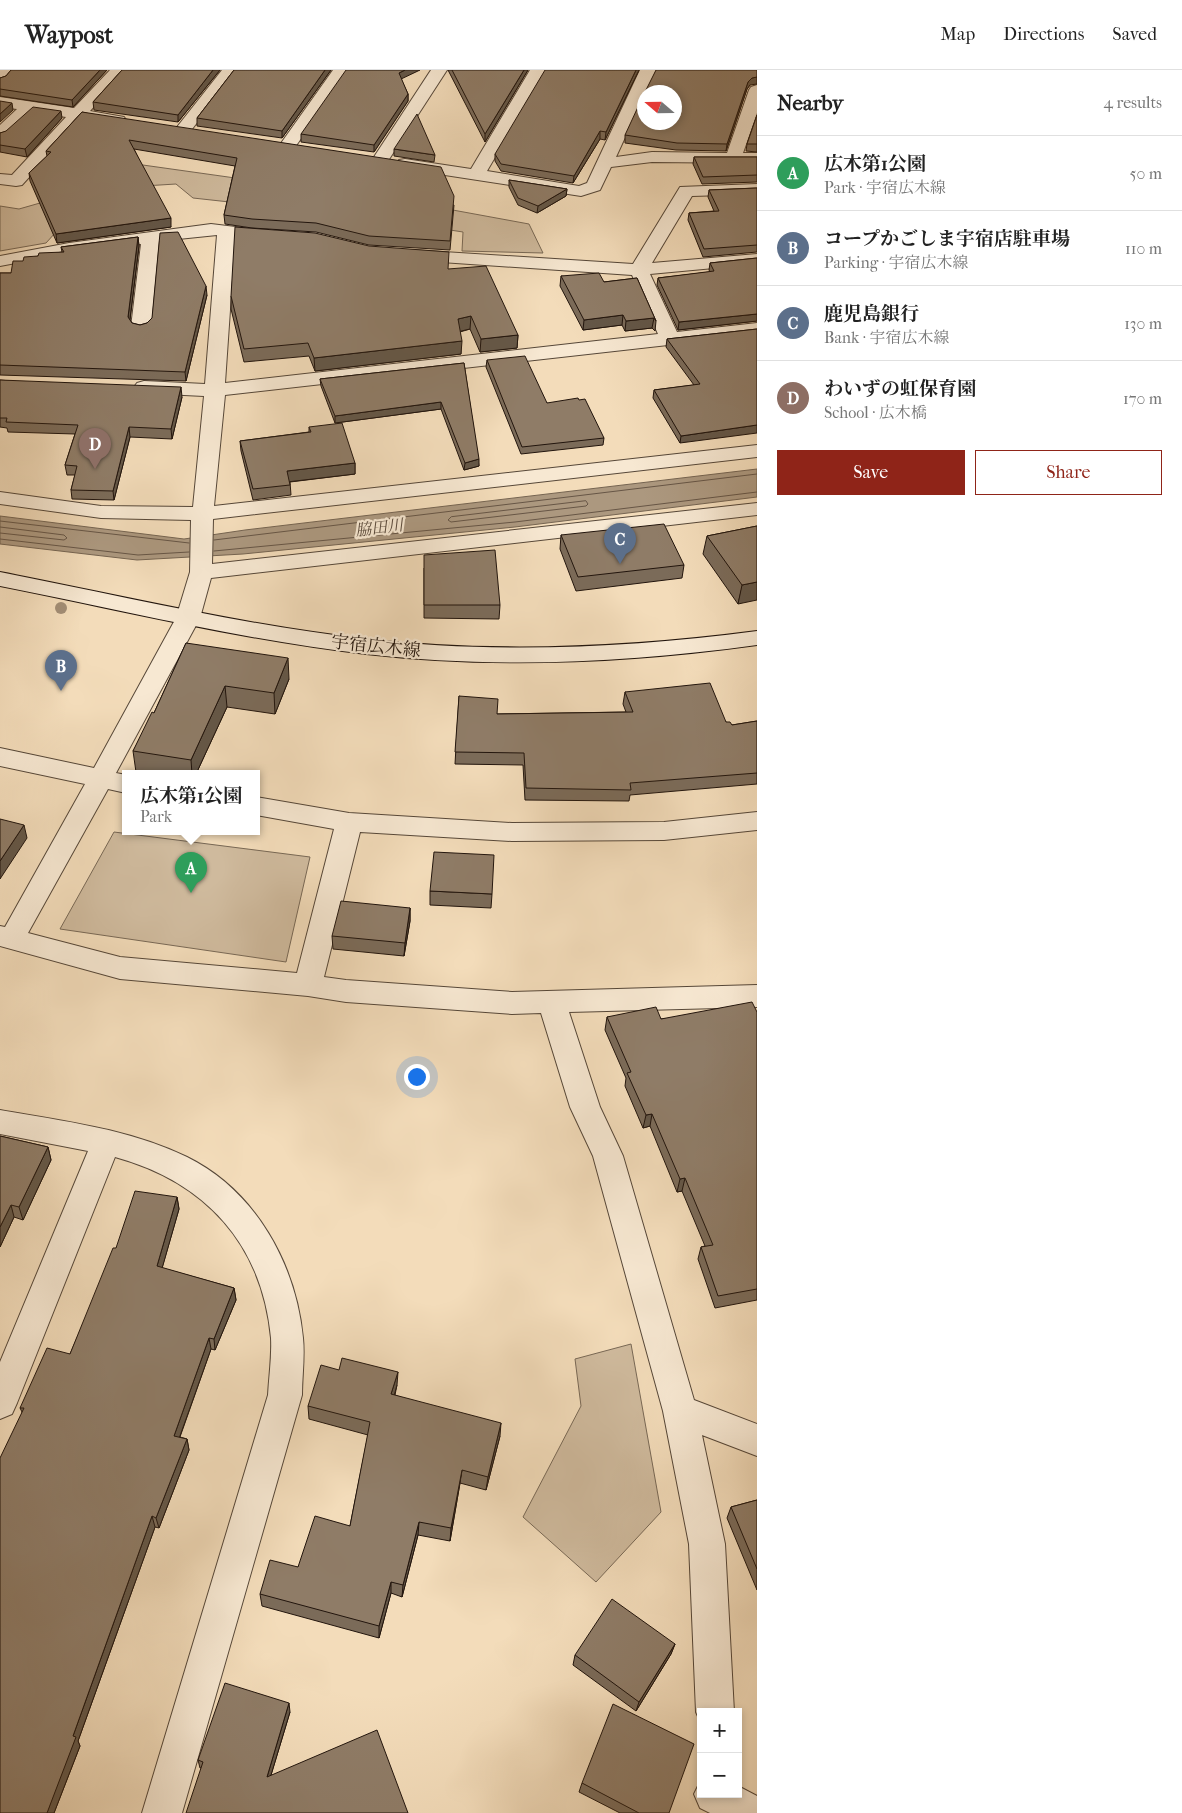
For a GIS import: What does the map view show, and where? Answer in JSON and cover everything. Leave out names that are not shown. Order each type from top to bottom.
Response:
[{"type":"street","points":[[0,79],[8,70]]},
{"type":"street","points":[[0,179],[16,181],[119,70]]},
{"type":"street","points":[[183,130],[230,70]]},
{"type":"street","points":[[286,146],[341,70]]},
{"type":"street","points":[[380,160],[439,70]]},
{"type":"street","points":[[476,175],[538,70]]},
{"type":"street","points":[[361,158],[581,192],[594,186],[648,70]]},
{"type":"street","points":[[733,158],[757,90]]},
{"type":"street","points":[[0,102],[135,123]]},
{"type":"street","points":[[0,134],[29,107]]},
{"type":"street","points":[[164,127],[202,133]]},
{"type":"street","points":[[268,143],[305,149]]},
{"type":"street","points":[[606,162],[652,157],[757,158]]},
{"type":"street","points":[[639,270],[686,191],[757,189]]},
{"type":"street","points":[[0,261],[69,248],[211,229],[252,235],[289,237]]},
{"type":"street","points":[[226,231],[215,390],[203,518],[201,567],[188,618],[100,780],[5,938],[120,968],[308,985],[346,991],[512,1003],[757,996]]},
{"type":"street","points":[[141,327],[151,237]]},
{"type":"street","points":[[398,254],[639,270],[757,259]]},
{"type":"street","points":[[639,270],[670,339]]},
{"type":"street","points":[[127,386],[215,390],[757,329]]},
{"type":"street","points":[[0,498],[101,512],[203,518],[757,451]]},
{"type":"street","points":[[201,567],[757,509]]},
{"type":"street","name":"宇宿広木線","points":[[0,579],[188,618],[313,640],[401,650],[472,655],[556,656],[642,653],[757,638]]},
{"type":"street","points":[[0,757],[122,783]]},
{"type":"street","points":[[260,807],[349,822],[512,832],[664,831],[757,821]]},
{"type":"street","points":[[308,985],[349,822]]},
{"type":"street","points":[[552,1003],[585,1107],[608,1156],[680,1410],[708,1544],[715,1708]]},
{"type":"street","points":[[0,1122],[106,1143],[139,1151],[172,1163],[205,1184],[237,1214],[260,1244],[280,1290],[287,1339],[285,1395],[162,1813]]},
{"type":"street","points":[[0,1403],[106,1143]]},
{"type":"street","points":[[680,1410],[757,1440]]},
{"type":"shaded area","points":[[86,157],[420,204],[529,224],[543,253],[462,251],[463,232],[366,217],[193,198],[176,184],[95,189],[46,243],[0,251],[0,206],[19,209],[40,203]]},
{"type":"shaded area","points":[[114,832],[122,833],[122,835],[138,835],[310,857],[286,962],[60,929]]},
{"type":"shaded area","points":[[631,1344],[661,1512],[596,1582],[523,1517],[581,1406],[575,1359]]},
{"type":"water","name":"脇田川","points":[[757,469],[757,497],[515,527],[243,554],[137,560],[0,544],[0,516],[184,539],[245,530]]},
{"type":"building","points":[[11,70],[100,70],[72,100],[0,89],[0,78],[6,76]]},
{"type":"building","points":[[122,70],[213,70],[178,115],[93,102]]},
{"type":"building","points":[[234,70],[325,70],[282,131],[197,118]]},
{"type":"building","points":[[346,70],[405,70],[399,73],[408,94],[374,145],[301,134]]},
{"type":"building","points":[[452,70],[524,70],[485,134]]},
{"type":"building","points":[[545,70],[636,70],[606,132],[600,131],[574,176],[501,164],[495,154]]},
{"type":"building","points":[[656,70],[757,70],[757,77],[752,78],[748,82],[727,144],[677,143],[625,135],[637,109],[637,130],[682,130],[682,85],[648,85]]},
{"type":"building","points":[[0,101],[12,103],[0,114]]},
{"type":"building","points":[[33,107],[61,111],[25,149],[0,145],[0,133],[6,131]]},
{"type":"building","points":[[82,112],[441,167],[454,196],[450,241],[369,236],[316,223],[252,219],[224,215],[237,158],[129,140],[171,218],[56,234],[29,173],[51,152],[46,151]]},
{"type":"building","points":[[417,114],[435,155],[394,149]]},
{"type":"building","points":[[757,115],[757,144],[747,144]]},
{"type":"building","points":[[694,157],[757,157],[757,175],[703,177]]},
{"type":"building","points":[[509,180],[567,189],[538,206],[518,198]]},
{"type":"building","points":[[757,188],[757,245],[704,249],[689,213],[719,211],[709,190]]},
{"type":"building","points":[[235,227],[315,233],[369,246],[449,252],[448,269],[486,266],[518,335],[481,339],[471,316],[458,319],[462,341],[314,358],[308,343],[244,349],[231,296]]},
{"type":"building","points":[[178,232],[206,286],[185,372],[0,365],[0,273],[11,273],[13,261],[23,261],[24,257],[38,256],[39,253],[64,252],[61,247],[138,237],[128,317],[132,323],[140,325],[147,323],[152,318],[160,233]]},
{"type":"building","points":[[757,258],[757,314],[679,322],[658,278],[714,271],[710,263]]},
{"type":"building","points":[[599,273],[604,282],[637,278],[656,321],[654,318],[626,321],[623,315],[584,320],[561,276]]},
{"type":"building","points":[[757,329],[757,425],[681,436],[654,390],[700,384],[667,339]]},
{"type":"building","points":[[525,356],[547,403],[578,398],[579,400],[585,399],[604,438],[522,447],[487,360]]},
{"type":"building","points":[[464,363],[479,459],[465,463],[441,402],[335,416],[320,379]]},
{"type":"building","points":[[0,380],[181,387],[171,429],[129,427],[113,491],[71,490],[77,466],[65,465],[78,425],[6,422],[7,418],[0,418]]},
{"type":"building","points":[[342,423],[355,463],[287,471],[290,485],[253,489],[240,441],[311,432],[309,427]]},
{"type":"building","points":[[664,524],[684,565],[578,577],[561,535]]},
{"type":"building","points":[[757,526],[757,582],[742,585],[707,536]]},
{"type":"building","points":[[495,550],[500,605],[424,605],[424,555]]},
{"type":"building","points":[[186,643],[288,658],[274,693],[225,686],[191,760],[133,751],[152,712],[154,713]]},
{"type":"building","points":[[710,683],[726,722],[730,722],[732,725],[757,721],[757,773],[630,783],[631,790],[526,788],[524,753],[455,752],[459,696],[498,699],[497,714],[633,712],[625,692]]},
{"type":"building","points":[[0,819],[24,825],[0,861]]},
{"type":"building","points":[[434,852],[494,855],[492,894],[430,891]]},
{"type":"building","points":[[341,901],[410,908],[405,943],[332,936]]},
{"type":"building","points":[[752,1002],[757,1012],[757,1289],[718,1296],[701,1247],[713,1245],[685,1178],[680,1179],[652,1114],[646,1115],[627,1073],[631,1072],[607,1017],[656,1007],[661,1019]]},
{"type":"building","points":[[0,1136],[48,1147],[19,1207],[11,1205],[0,1227]]},
{"type":"building","points":[[135,1191],[177,1197],[157,1266],[234,1288],[214,1339],[209,1338],[174,1436],[187,1439],[156,1518],[152,1516],[73,1736],[76,1737],[47,1813],[0,1813],[0,1458],[24,1408],[20,1408],[47,1348],[70,1354],[113,1248],[116,1248]]},
{"type":"building","points":[[342,1358],[398,1372],[391,1394],[501,1423],[488,1477],[462,1470],[451,1528],[419,1522],[403,1585],[391,1582],[379,1626],[260,1594],[270,1560],[298,1567],[315,1516],[350,1526],[370,1422],[308,1406],[321,1365],[339,1370]]},
{"type":"building","points":[[757,1500],[757,1569],[731,1507]]},
{"type":"building","points":[[612,1599],[675,1644],[639,1702],[575,1655]]},
{"type":"building","points":[[225,1683],[289,1703],[267,1777],[377,1730],[408,1813],[186,1813],[203,1762],[198,1760]]},
{"type":"building","points":[[613,1704],[694,1744],[669,1813],[639,1813],[582,1783]]},
{"type":"place","name":"わいずの虹保育園","points":[[95,469]]},
{"type":"place","name":"鹿児島銀行","points":[[620,564]]},
{"type":"place","name":"コープかごしま宇宿店駐車場","points":[[61,691]]},
{"type":"place","name":"広木第1公園","points":[[191,893]]}]
